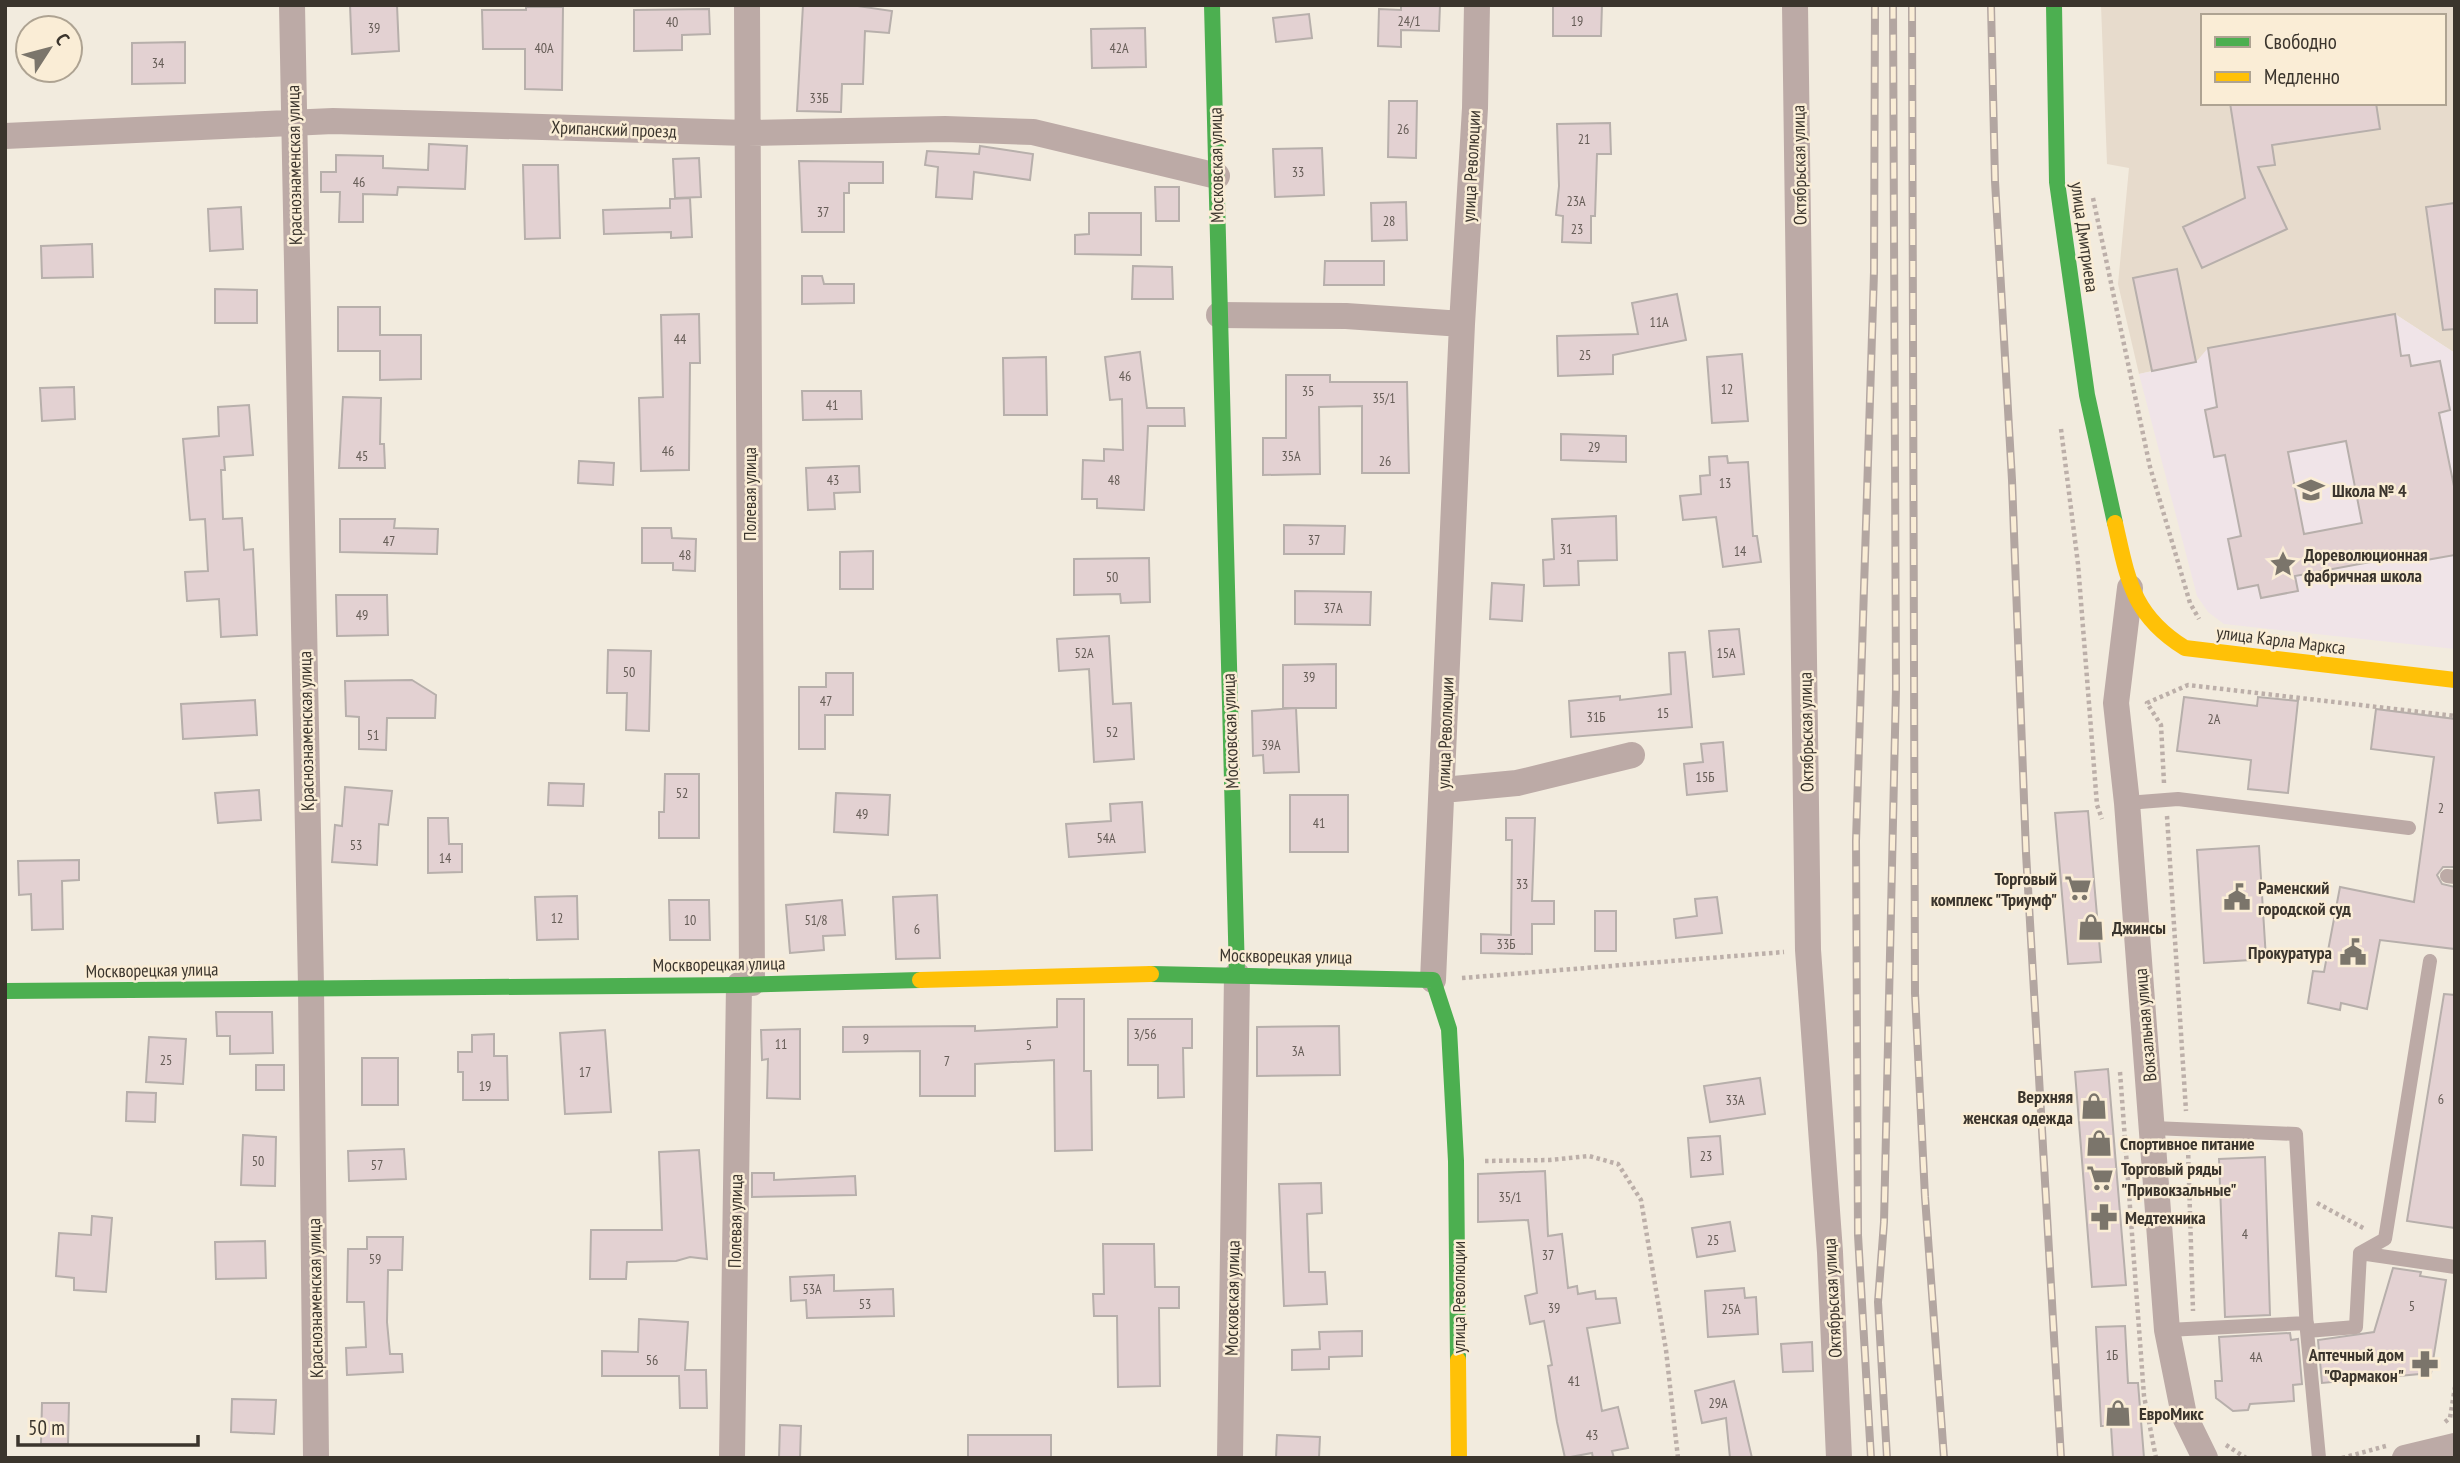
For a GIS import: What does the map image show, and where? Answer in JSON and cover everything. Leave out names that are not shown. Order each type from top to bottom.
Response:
[{"type":"street","name":"Краснознаменская улица","points":[[292,5],[311,988],[316,1458]]},
{"type":"street","name":"Полевая улица","points":[[732,1458],[746,984],[747,5]]},
{"type":"street","name":"Московская улица","points":[[1212,5],[1237,975],[1230,1458]]},
{"type":"street","name":"улица Революции","points":[[1459,1458],[1457,1161],[1449,1029],[1433,980],[1462,324],[1475,108],[1477,5]]},
{"type":"street","name":"Октябрьская улица","points":[[1795,5],[1808,950],[1830,1252],[1839,1458]]},
{"type":"street","name":"улица Дмитриева","points":[[2054,5],[2057,182],[2087,394],[2130,588]]},
{"type":"street","name":"Хрипанский проезд","points":[[5,136],[293,125],[333,121],[747,133],[945,129],[1033,132],[1217,176]]},
{"type":"street","points":[[1219,314],[1346,316],[1462,324]]},
{"type":"street","name":"улица Карла Маркса","points":[[2130,588],[2164,635],[2185,648],[2455,680]]},
{"type":"street","name":"Вокзальная улица","points":[[2130,588],[2116,703],[2127,803],[2167,1331],[2184,1415],[2213,1449]]},
{"type":"street","points":[[1443,790],[1517,783],[1632,755]]},
{"type":"street","name":"Москворецкая улица","points":[[5,991],[746,984],[1172,973],[1433,980]]},
{"type":"street","points":[[2405,1458],[2449,1447]]},
{"type":"lane","points":[[2127,803],[2165,799],[2409,828]]},
{"type":"lane","points":[[2360,1253],[2385,1239],[2430,961]]},
{"type":"lane","points":[[2153,1128],[2296,1134],[2307,1327],[2319,1458]]},
{"type":"lane","points":[[2167,1331],[2356,1326],[2360,1253]]},
{"type":"lane","points":[[2360,1253],[2455,1267]]},
{"type":"path","points":[[2092,194],[2150,467],[2190,603],[2199,620],[2209,625]]},
{"type":"path","points":[[2060,415],[2078,564],[2096,805],[2105,826]]},
{"type":"path","points":[[2194,1330],[2187,1129],[2161,725],[2147,702],[2188,685],[2455,716]]},
{"type":"path","points":[[1433,980],[1808,950]]},
{"type":"path","points":[[2120,1070],[2144,1396],[2156,1458]]},
{"type":"path","points":[[1457,1161],[1550,1160],[1589,1156],[1618,1164],[1641,1200],[1667,1350],[1678,1458]]},
{"type":"path","points":[[2301,1195],[2385,1239]]},
{"type":"path","points":[[2213,1449],[2246,1458]]},
{"type":"shaded area","points":[[2101,5],[2455,5],[2455,353],[2395,314],[2139,374],[2118,284],[2129,168],[2107,164]]},
{"type":"shaded area","name":"Школа № 4","points":[[2395,314],[2455,353],[2455,649],[2224,624],[2208,612],[2197,596],[2139,374],[2196,362],[2208,348]]},
{"type":"building","points":[[350,5],[397,5],[399,51],[352,54]]},
{"type":"building","points":[[803,5],[851,5],[892,11],[889,33],[865,31],[863,84],[842,84],[841,112],[797,111]]},
{"type":"building","points":[[1401,5],[1440,5],[1439,31],[1401,30],[1401,47],[1378,46],[1379,9],[1401,10]]},
{"type":"building","points":[[1553,5],[1602,5],[1601,36],[1553,36]]},
{"type":"building","points":[[526,7],[563,7],[562,90],[525,89],[525,49],[483,49],[482,10],[526,10]]},
{"type":"building","points":[[709,9],[710,34],[682,35],[682,50],[634,51],[634,10]]},
{"type":"building","points":[[1309,14],[1312,38],[1276,42],[1273,18]]},
{"type":"building","points":[[1145,28],[1146,67],[1092,68],[1091,29]]},
{"type":"building","points":[[185,42],[185,83],[132,84],[132,43]]},
{"type":"building","points":[[1389,101],[1417,101],[1416,158],[1388,157]]},
{"type":"building","points":[[2230,105],[2376,105],[2380,129],[2272,145],[2275,165],[2258,167],[2287,229],[2202,268],[2183,227],[2245,198]]},
{"type":"building","points":[[1610,123],[1611,154],[1597,154],[1595,216],[1591,216],[1591,243],[1562,242],[1563,216],[1556,215],[1559,186],[1557,124]]},
{"type":"building","points":[[429,144],[467,146],[465,189],[398,187],[397,195],[363,194],[363,222],[339,222],[340,192],[321,192],[321,172],[336,172],[336,155],[383,156],[383,168],[428,170]]},
{"type":"building","points":[[980,146],[1033,154],[1030,180],[974,172],[972,199],[936,197],[938,167],[925,165],[927,151],[979,154]]},
{"type":"building","points":[[1322,148],[1324,195],[1275,197],[1273,149]]},
{"type":"building","points":[[699,158],[701,197],[675,198],[673,159]]},
{"type":"building","points":[[799,161],[883,162],[883,183],[849,183],[849,193],[844,193],[844,232],[802,232]]},
{"type":"building","points":[[523,165],[558,165],[560,238],[525,239]]},
{"type":"building","points":[[1155,187],[1179,187],[1179,221],[1156,221]]},
{"type":"building","points":[[690,198],[692,237],[671,238],[671,232],[604,234],[603,210],[670,208],[670,199]]},
{"type":"building","points":[[1406,202],[1407,240],[1372,241],[1371,203]]},
{"type":"building","points":[[2455,203],[2455,329],[2443,330],[2426,207]]},
{"type":"building","points":[[241,207],[243,249],[210,251],[208,209]]},
{"type":"building","points":[[1089,213],[1141,213],[1141,255],[1075,254],[1075,235],[1089,234]]},
{"type":"building","points":[[92,244],[93,277],[42,278],[41,246]]},
{"type":"building","points":[[1325,261],[1384,261],[1384,285],[1324,285]]},
{"type":"building","points":[[1133,266],[1172,267],[1173,299],[1132,299]]},
{"type":"building","points":[[2177,269],[2196,362],[2152,371],[2133,278]]},
{"type":"building","points":[[802,276],[822,276],[824,284],[854,284],[854,303],[802,304]]},
{"type":"building","points":[[215,289],[257,290],[257,323],[215,323]]},
{"type":"building","points":[[1677,294],[1686,340],[1613,355],[1613,374],[1558,376],[1557,336],[1638,334],[1632,303]]},
{"type":"building","points":[[338,307],[380,307],[380,335],[421,335],[421,379],[380,380],[380,351],[338,351]]},
{"type":"building","points":[[699,314],[700,363],[690,363],[689,470],[641,471],[639,398],[663,397],[661,315]]},
{"type":"building","points":[[2395,314],[2401,356],[2409,355],[2411,366],[2440,361],[2450,410],[2439,413],[2455,491],[2455,555],[2426,560],[2424,552],[2295,576],[2298,591],[2261,598],[2258,585],[2238,589],[2228,539],[2241,536],[2225,455],[2214,457],[2205,410],[2217,407],[2208,348]],"holes":[[[2346,441],[2362,523],[2304,534],[2288,452]]]},
{"type":"building","points":[[1140,352],[1147,408],[1184,408],[1185,426],[1148,426],[1144,510],[1097,508],[1097,499],[1082,499],[1083,460],[1104,461],[1104,449],[1123,450],[1122,399],[1110,400],[1105,357]]},
{"type":"building","points":[[1742,354],[1748,421],[1712,423],[1707,357]]},
{"type":"building","points":[[1046,357],[1047,415],[1004,415],[1003,358]]},
{"type":"building","points":[[1286,375],[1330,375],[1330,382],[1407,382],[1409,473],[1362,473],[1362,406],[1319,407],[1320,474],[1263,475],[1263,438],[1286,438]]},
{"type":"building","points":[[74,387],[75,419],[42,421],[40,388]]},
{"type":"building","points":[[802,391],[861,391],[862,419],[803,420]]},
{"type":"building","points":[[343,397],[381,398],[380,444],[384,444],[385,468],[339,468]]},
{"type":"building","points":[[249,405],[253,455],[224,457],[225,470],[221,470],[223,519],[242,518],[244,550],[253,549],[257,635],[221,637],[219,599],[187,601],[185,572],[208,571],[205,519],[190,520],[183,439],[219,436],[218,407]]},
{"type":"building","points":[[1561,434],[1626,436],[1626,462],[1561,460]]},
{"type":"building","points":[[1727,456],[1728,463],[1748,462],[1753,536],[1757,536],[1761,562],[1723,567],[1716,517],[1683,520],[1680,496],[1701,494],[1700,476],[1710,475],[1709,457]]},
{"type":"building","points":[[579,461],[614,463],[613,485],[578,483]]},
{"type":"building","points":[[859,466],[860,492],[834,493],[835,509],[808,510],[806,468]]},
{"type":"building","points":[[1616,516],[1617,560],[1578,561],[1579,585],[1544,586],[1543,560],[1554,559],[1552,519]]},
{"type":"building","points":[[340,519],[395,519],[394,528],[438,529],[437,554],[340,552]]},
{"type":"building","points":[[1284,525],[1345,526],[1344,554],[1284,554]]},
{"type":"building","points":[[642,528],[671,528],[672,538],[696,539],[695,571],[673,570],[673,563],[642,563]]},
{"type":"building","points":[[873,551],[873,589],[840,589],[840,552]]},
{"type":"building","points":[[1149,558],[1150,602],[1121,603],[1120,594],[1074,595],[1074,559]]},
{"type":"building","points":[[1492,583],[1524,585],[1522,621],[1490,619]]},
{"type":"building","points":[[1295,591],[1371,592],[1370,625],[1295,624]]},
{"type":"building","points":[[336,595],[387,595],[388,635],[337,636]]},
{"type":"building","points":[[1739,629],[1744,674],[1713,677],[1709,631]]},
{"type":"building","points":[[1109,636],[1113,704],[1131,703],[1134,759],[1094,762],[1089,669],[1059,671],[1057,639]]},
{"type":"building","points":[[608,650],[651,651],[649,731],[626,730],[627,693],[607,693]]},
{"type":"building","points":[[1685,652],[1692,727],[1571,737],[1569,701],[1620,696],[1620,700],[1671,694],[1669,653]]},
{"type":"building","points":[[1336,664],[1336,708],[1283,708],[1283,665]]},
{"type":"building","points":[[826,673],[853,673],[853,715],[825,715],[825,749],[799,749],[799,687],[826,687]]},
{"type":"building","points":[[412,680],[436,695],[435,718],[387,718],[386,750],[359,749],[359,717],[346,716],[345,681]]},
{"type":"building","points":[[2184,697],[2257,706],[2258,697],[2298,701],[2288,793],[2248,789],[2251,760],[2177,751]]},
{"type":"building","points":[[255,700],[257,735],[183,739],[181,704]]},
{"type":"building","points":[[1296,708],[1299,772],[1264,773],[1263,755],[1253,756],[1252,711]]},
{"type":"building","points":[[2376,709],[2455,719],[2455,867],[2443,867],[2437,875],[2442,884],[2455,887],[2455,949],[2380,940],[2367,1009],[2341,1003],[2340,1010],[2308,1003],[2313,971],[2324,972],[2340,887],[2414,902],[2434,757],[2371,749]]},
{"type":"building","points":[[1723,742],[1727,791],[1687,795],[1684,764],[1703,762],[1701,744]]},
{"type":"building","points":[[665,774],[699,774],[699,838],[659,838],[659,812],[664,812]]},
{"type":"building","points":[[549,783],[584,784],[583,806],[548,805]]},
{"type":"building","points":[[345,787],[392,791],[388,825],[379,824],[377,865],[332,862],[335,825],[342,826]]},
{"type":"building","points":[[259,790],[261,820],[218,823],[215,793]]},
{"type":"building","points":[[836,793],[890,795],[888,835],[834,832]]},
{"type":"building","points":[[1290,795],[1348,795],[1348,852],[1290,852]]},
{"type":"building","points":[[1142,802],[1145,852],[1069,857],[1066,824],[1111,821],[1110,804]]},
{"type":"building","name":"Торговый комплекс \"Триумф\"","points":[[2088,811],[2101,962],[2068,964],[2055,813]]},
{"type":"building","points":[[428,818],[448,818],[449,844],[462,844],[462,872],[428,873]]},
{"type":"building","points":[[1506,818],[1535,818],[1532,901],[1554,901],[1554,924],[1532,924],[1532,954],[1481,953],[1481,934],[1511,935],[1512,840],[1506,840]]},
{"type":"building","points":[[2259,846],[2266,959],[2204,963],[2197,850]]},
{"type":"building","points":[[79,860],[79,880],[62,881],[63,929],[32,930],[31,894],[19,895],[18,861]]},
{"type":"building","points":[[937,895],[940,958],[896,959],[893,897]]},
{"type":"building","points":[[577,896],[578,939],[537,940],[535,897]]},
{"type":"building","points":[[1717,897],[1722,933],[1676,938],[1674,919],[1697,916],[1695,899]]},
{"type":"building","points":[[669,900],[709,900],[710,940],[670,940]]},
{"type":"building","points":[[842,900],[845,935],[823,936],[824,950],[790,953],[786,905]]},
{"type":"building","points":[[1595,911],[1616,911],[1616,951],[1595,951]]},
{"type":"building","points":[[2444,994],[2455,995],[2455,1228],[2407,1221]]},
{"type":"building","points":[[1057,999],[1084,999],[1084,1071],[1091,1071],[1092,1150],[1055,1151],[1054,1060],[975,1064],[975,1096],[920,1096],[920,1051],[843,1052],[843,1027],[975,1026],[975,1031],[1057,1027]]},
{"type":"building","points":[[216,1012],[272,1012],[273,1053],[230,1054],[230,1036],[217,1036]]},
{"type":"building","points":[[1128,1019],[1192,1019],[1192,1048],[1183,1048],[1184,1097],[1158,1098],[1158,1065],[1128,1065]]},
{"type":"building","points":[[1339,1026],[1340,1075],[1257,1076],[1257,1027]]},
{"type":"building","points":[[800,1029],[800,1099],[767,1098],[768,1059],[762,1060],[761,1030]]},
{"type":"building","points":[[605,1030],[611,1112],[565,1114],[560,1033]]},
{"type":"building","points":[[494,1034],[494,1056],[507,1056],[508,1100],[463,1100],[463,1072],[458,1072],[458,1052],[472,1052],[472,1035]]},
{"type":"building","points":[[149,1037],[186,1039],[183,1084],[146,1082]]},
{"type":"building","points":[[362,1058],[398,1058],[398,1105],[362,1105]]},
{"type":"building","points":[[256,1065],[284,1065],[284,1090],[256,1090]]},
{"type":"building","name":"Торговый ряды \"Привокзальные\"","points":[[2108,1069],[2126,1285],[2092,1287],[2075,1072]]},
{"type":"building","points":[[1760,1078],[1765,1114],[1710,1122],[1704,1086]]},
{"type":"building","points":[[127,1092],[156,1093],[155,1122],[126,1121]]},
{"type":"building","points":[[243,1135],[276,1137],[275,1186],[241,1185]]},
{"type":"building","points":[[1720,1136],[1723,1174],[1691,1177],[1688,1138]]},
{"type":"building","points":[[404,1149],[406,1179],[349,1181],[348,1151]]},
{"type":"building","points":[[699,1150],[707,1259],[690,1257],[676,1261],[627,1262],[626,1279],[590,1279],[591,1230],[662,1230],[659,1152]]},
{"type":"building","points":[[2265,1157],[2270,1315],[2225,1317],[2219,1159]]},
{"type":"building","points":[[1545,1171],[1548,1236],[1562,1234],[1568,1288],[1577,1286],[1578,1294],[1595,1291],[1596,1299],[1616,1298],[1620,1323],[1587,1328],[1602,1411],[1618,1407],[1628,1448],[1612,1451],[1614,1458],[1593,1458],[1592,1453],[1565,1458],[1548,1366],[1552,1365],[1544,1321],[1530,1324],[1525,1296],[1537,1293],[1528,1220],[1478,1222],[1478,1174]]},
{"type":"building","points":[[752,1173],[774,1173],[774,1180],[855,1176],[856,1195],[752,1197]]},
{"type":"building","points":[[1321,1183],[1322,1213],[1307,1214],[1309,1272],[1325,1272],[1327,1304],[1284,1306],[1279,1184]]},
{"type":"building","points":[[92,1216],[112,1218],[106,1292],[74,1290],[74,1278],[56,1276],[59,1233],[91,1235]]},
{"type":"building","points":[[1730,1222],[1735,1251],[1697,1257],[1692,1228]]},
{"type":"building","points":[[367,1237],[403,1237],[402,1270],[388,1270],[387,1322],[390,1354],[402,1354],[403,1372],[347,1375],[346,1348],[366,1347],[364,1302],[347,1302],[348,1249],[367,1249]]},
{"type":"building","points":[[265,1241],[266,1278],[216,1279],[215,1242]]},
{"type":"building","points":[[1103,1244],[1154,1244],[1155,1287],[1179,1287],[1179,1308],[1159,1308],[1160,1386],[1118,1387],[1117,1316],[1094,1316],[1093,1294],[1104,1294]]},
{"type":"building","points":[[2393,1268],[2421,1272],[2420,1276],[2446,1280],[2431,1373],[2322,1383],[2318,1340],[2374,1332]]},
{"type":"building","points":[[834,1275],[834,1291],[893,1289],[894,1316],[807,1318],[806,1300],[791,1301],[790,1277]]},
{"type":"building","points":[[1744,1288],[1745,1298],[1756,1297],[1758,1334],[1708,1337],[1705,1291]]},
{"type":"building","points":[[639,1319],[688,1322],[685,1370],[706,1370],[707,1408],[680,1408],[679,1376],[602,1376],[602,1351],[638,1352]]},
{"type":"building","points":[[2125,1326],[2128,1383],[2138,1383],[2144,1458],[2113,1458],[2111,1426],[2101,1426],[2096,1327]]},
{"type":"building","points":[[1362,1331],[1362,1356],[1329,1357],[1329,1369],[1292,1370],[1292,1350],[1320,1349],[1319,1332]]},
{"type":"building","points":[[2290,1333],[2291,1340],[2298,1339],[2302,1384],[2293,1385],[2294,1401],[2250,1404],[2248,1410],[2233,1411],[2216,1398],[2215,1381],[2222,1381],[2219,1337]]},
{"type":"building","points":[[1812,1342],[1813,1371],[1783,1372],[1781,1344]]},
{"type":"building","points":[[1734,1381],[1752,1458],[1730,1458],[1726,1418],[1702,1423],[1695,1391]]},
{"type":"building","points":[[232,1399],[276,1400],[274,1434],[231,1432]]},
{"type":"building","points":[[42,1403],[69,1403],[68,1444],[41,1444]]},
{"type":"building","points":[[780,1425],[801,1426],[800,1458],[779,1458]]},
{"type":"building","points":[[968,1435],[1051,1435],[1051,1458],[968,1458]]},
{"type":"building","points":[[1277,1435],[1320,1437],[1319,1458],[1276,1458]]},
{"type":"railway","points":[[1871,1458],[1858,1235],[1856,841],[1874,272],[1875,5]]},
{"type":"railway","points":[[1887,1458],[1878,1302],[1884,1222],[1896,688],[1893,5]]},
{"type":"railway","points":[[1912,5],[1915,993],[1925,1197],[1944,1458]]},
{"type":"railway","points":[[1991,5],[1995,181],[2012,480],[2026,853],[2061,1458]]},
{"type":"traffic: fast","points":[[1212,5],[1237,975]]},
{"type":"traffic: fast","points":[[2054,5],[2057,182],[2087,395],[2115,523]]},
{"type":"traffic: fast","points":[[1151,974],[1433,980],[1449,1029],[1456,1161],[1458,1360]]},
{"type":"traffic: fast","points":[[5,991],[739,985],[920,980]]},
{"type":"traffic: slow","points":[[2115,523],[2129,579],[2143,609],[2154,623],[2185,648],[2455,680]]},
{"type":"traffic: slow","points":[[920,980],[1151,974]]},
{"type":"traffic: slow","points":[[1458,1360],[1459,1458]]},
{"type":"place","name":"Школа № 4","points":[[2311,490]]},
{"type":"place","name":"Дореволюционная фабричная школа","points":[[2283,564]]},
{"type":"place","name":"Торговый комплекс \"Триумф\"","points":[[2078,888]]},
{"type":"place","name":"Раменский городской суд","points":[[2237,897]]},
{"type":"place","name":"Джинсы","points":[[2091,927]]},
{"type":"place","name":"Прокуратура","points":[[2353,952]]},
{"type":"place","name":"Верхняя женская одежда","points":[[2094,1106]]},
{"type":"place","name":"Спортивное питание","points":[[2099,1143]]},
{"type":"place","name":"Торговый ряды \"Привокзальные\"","points":[[2100,1178]]},
{"type":"place","name":"Медтехника","points":[[2104,1217]]},
{"type":"place","name":"Аптечный дом \"Фармакон\"","points":[[2425,1364]]},
{"type":"place","name":"ЕвроМикс","points":[[2118,1413]]}]
